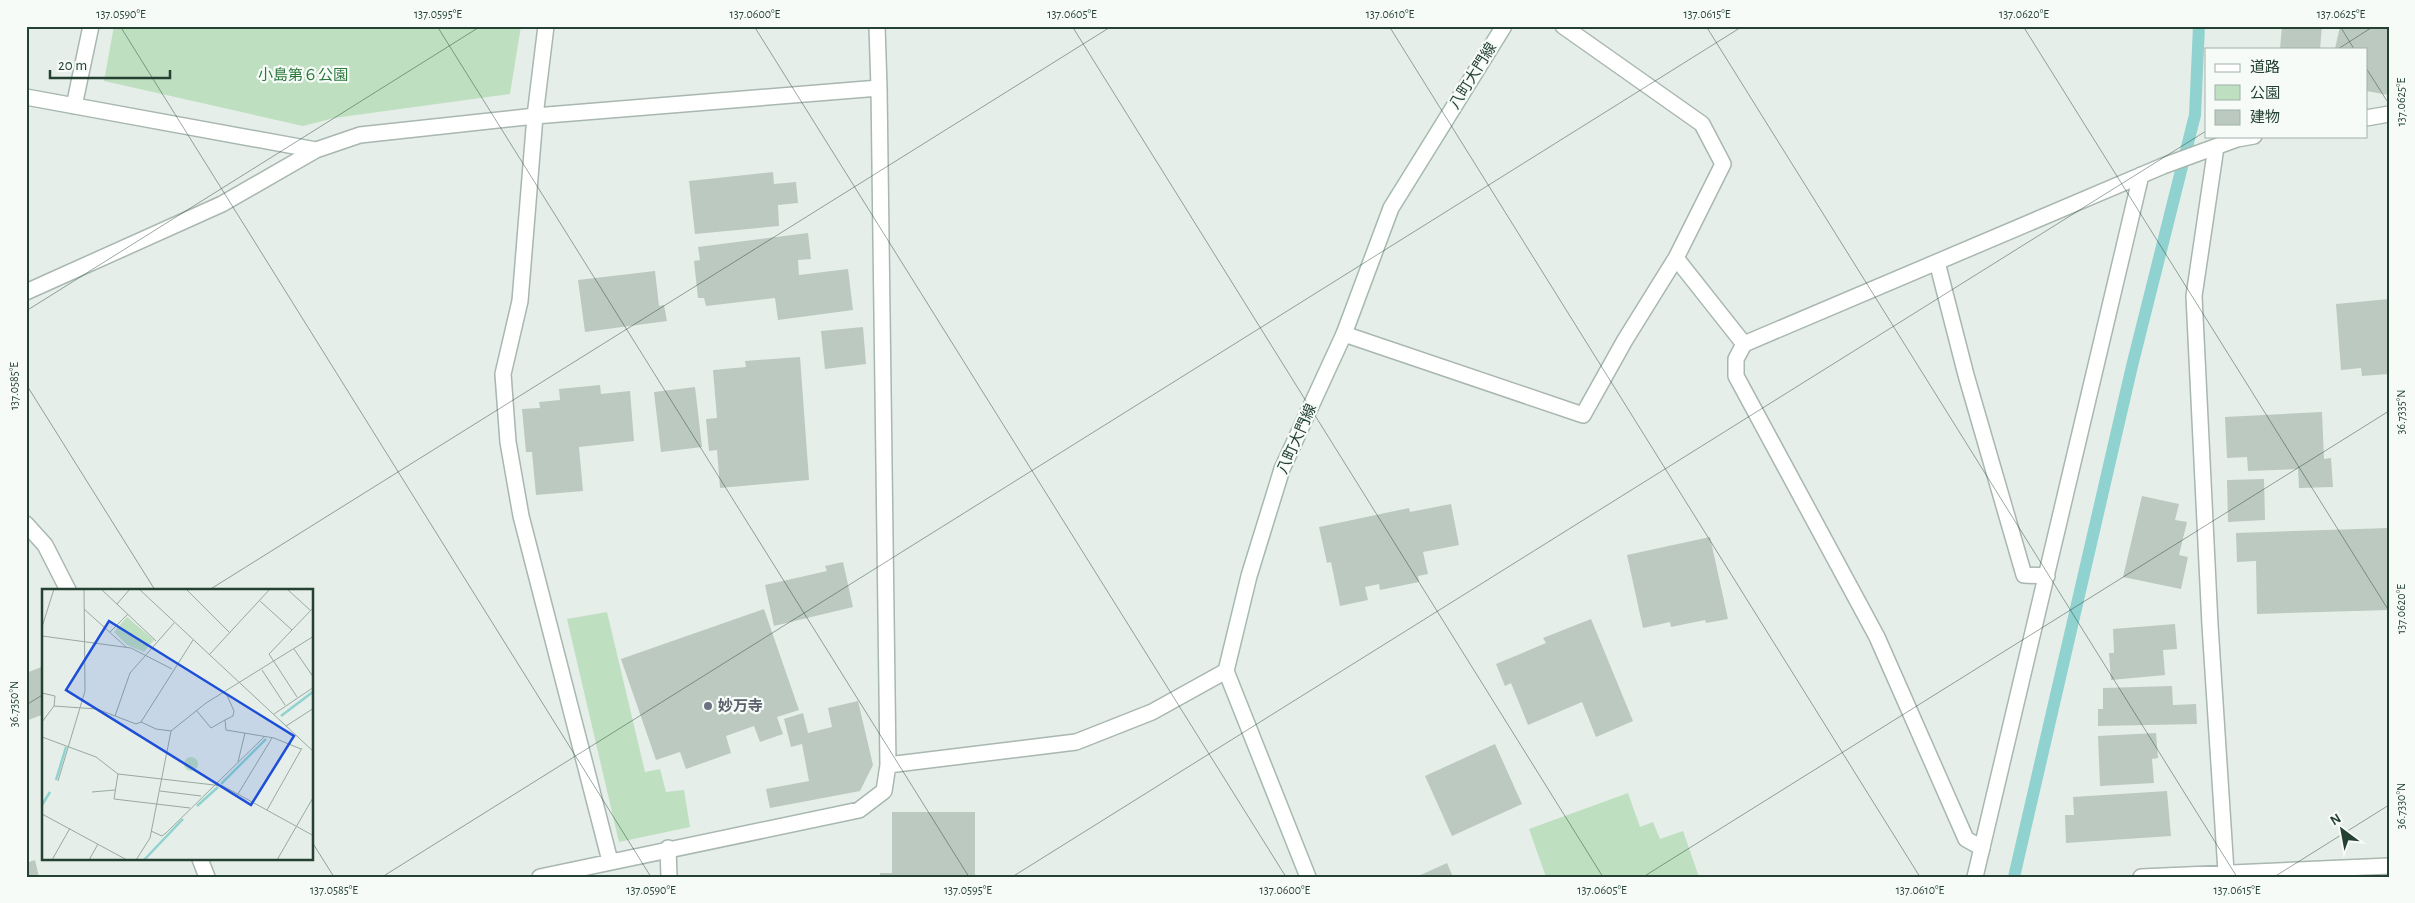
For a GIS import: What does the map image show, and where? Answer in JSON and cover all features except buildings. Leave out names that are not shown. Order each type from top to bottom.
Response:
[{"type":"street","points":[[74,106],[91,26]]},
{"type":"street","points":[[546,26],[535,116],[520,301],[503,374],[508,442],[521,516],[610,861]]},
{"type":"street","points":[[540,877],[668,848],[859,810],[884,791],[888,766],[877,26]]},
{"type":"street","name":"八町大門線","points":[[1226,671],[1249,576],[1282,470],[1344,334],[1391,208],[1504,26]]},
{"type":"street","points":[[1344,334],[1583,415],[1625,340],[1676,258],[1723,164],[1702,124],[1563,26]]},
{"type":"street","points":[[26,292],[222,204],[316,150],[360,135],[535,116],[879,88]]},
{"type":"street","points":[[26,97],[316,150]]},
{"type":"street","points":[[2368,118],[2389,114]]},
{"type":"street","points":[[1982,848],[1966,839],[1877,637],[1736,376],[1736,359],[1744,344],[2141,174],[2209,148],[2246,138]]},
{"type":"street","points":[[2209,148],[2194,296],[2210,625],[2226,874]]},
{"type":"street","points":[[1976,877],[2141,174]]},
{"type":"street","points":[[1676,258],[1744,344]]},
{"type":"street","points":[[1937,262],[1966,375],[2024,575],[2047,576]]},
{"type":"street","points":[[26,524],[45,545],[67,589]]},
{"type":"street","points":[[888,766],[1076,742],[1152,712],[1226,671],[1308,877]]},
{"type":"street","points":[[668,848],[669,877]]},
{"type":"street","points":[[200,860],[207,877]]},
{"type":"street","points":[[2141,877],[2389,866]]},
{"type":"green space","name":"小島第６公園","points":[[114,26],[521,26],[510,94],[334,118],[303,126],[104,81]]},
{"type":"green space","points":[[607,612],[645,772],[660,769],[666,792],[684,790],[690,827],[619,842],[567,619]]},
{"type":"green space","points":[[1628,793],[1640,827],[1653,822],[1660,839],[1683,831],[1699,877],[1546,877],[1529,829]]},
{"type":"waterway","points":[[2014,877],[2132,366],[2195,115],[2199,26]]},
{"type":"place","name":"妙万寺","points":[[708,706]]}]
